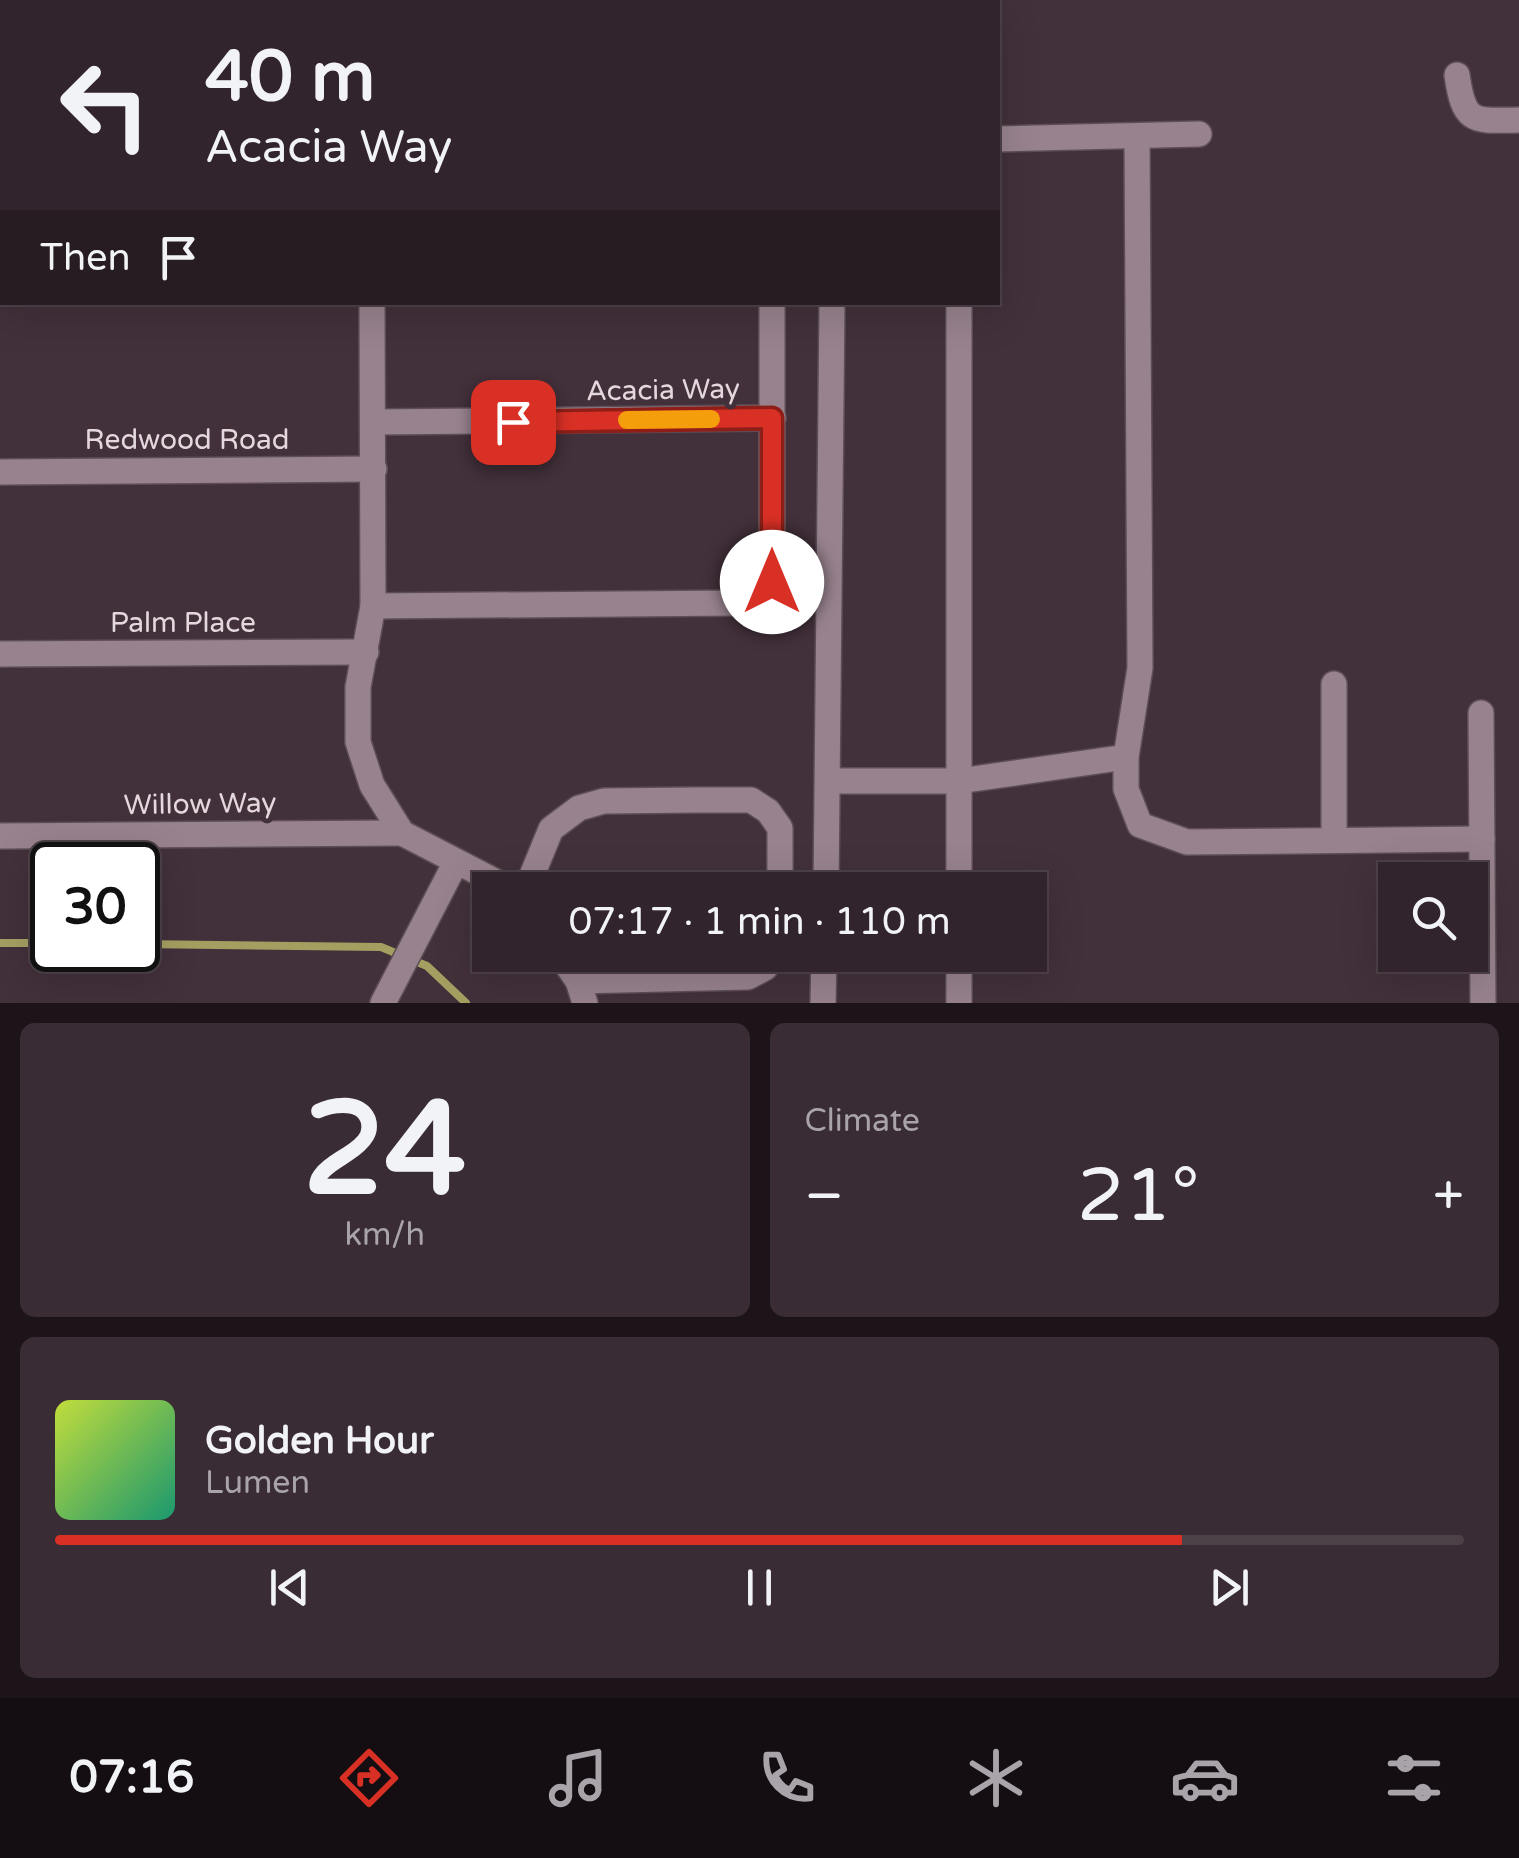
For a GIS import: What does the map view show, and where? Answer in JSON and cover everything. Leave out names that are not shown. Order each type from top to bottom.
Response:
[{"type":"street","points":[[1457,75],[1465,113],[1474,120],[1519,120]]},
{"type":"street","points":[[1000,139],[1199,134]]},
{"type":"street","points":[[1138,136],[1140,668],[1126,757],[1126,789],[1140,825],[1188,842],[1482,839]]},
{"type":"street","points":[[372,305],[374,606],[357,701],[358,742],[372,784],[402,832],[476,872]]},
{"type":"street","points":[[374,606],[737,603],[761,599],[772,582],[772,305]]},
{"type":"street","points":[[826,872],[832,305]]},
{"type":"street","points":[[959,305],[959,872]]},
{"type":"street","name":"Acacia Way","points":[[374,422],[772,418]]},
{"type":"street","name":"Redwood Road","points":[[0,472],[374,468]]},
{"type":"street","name":"Palm Place","points":[[0,654],[366,652]]},
{"type":"street","points":[[1334,684],[1334,840]]},
{"type":"street","points":[[1482,713],[1483,1003]]},
{"type":"street","points":[[828,781],[959,781],[1126,757]]},
{"type":"street","points":[[533,872],[551,829],[579,808],[604,801],[751,800],[768,810],[780,828],[780,872]]},
{"type":"street","name":"Willow Way","points":[[0,836],[402,832]]},
{"type":"street","points":[[384,1003],[456,862]]},
{"type":"street","points":[[582,992],[748,976],[756,972]]},
{"type":"street","points":[[823,1003],[824,972]]},
{"type":"street","points":[[959,972],[959,1003]]},
{"type":"waterway","points":[[0,943],[30,943]]},
{"type":"waterway","points":[[160,944],[381,947],[427,966],[466,1003]]},
{"type":"slow traffic","points":[[627,420],[711,419]]},
{"type":"route","points":[[513,422],[772,418],[772,582]]}]
